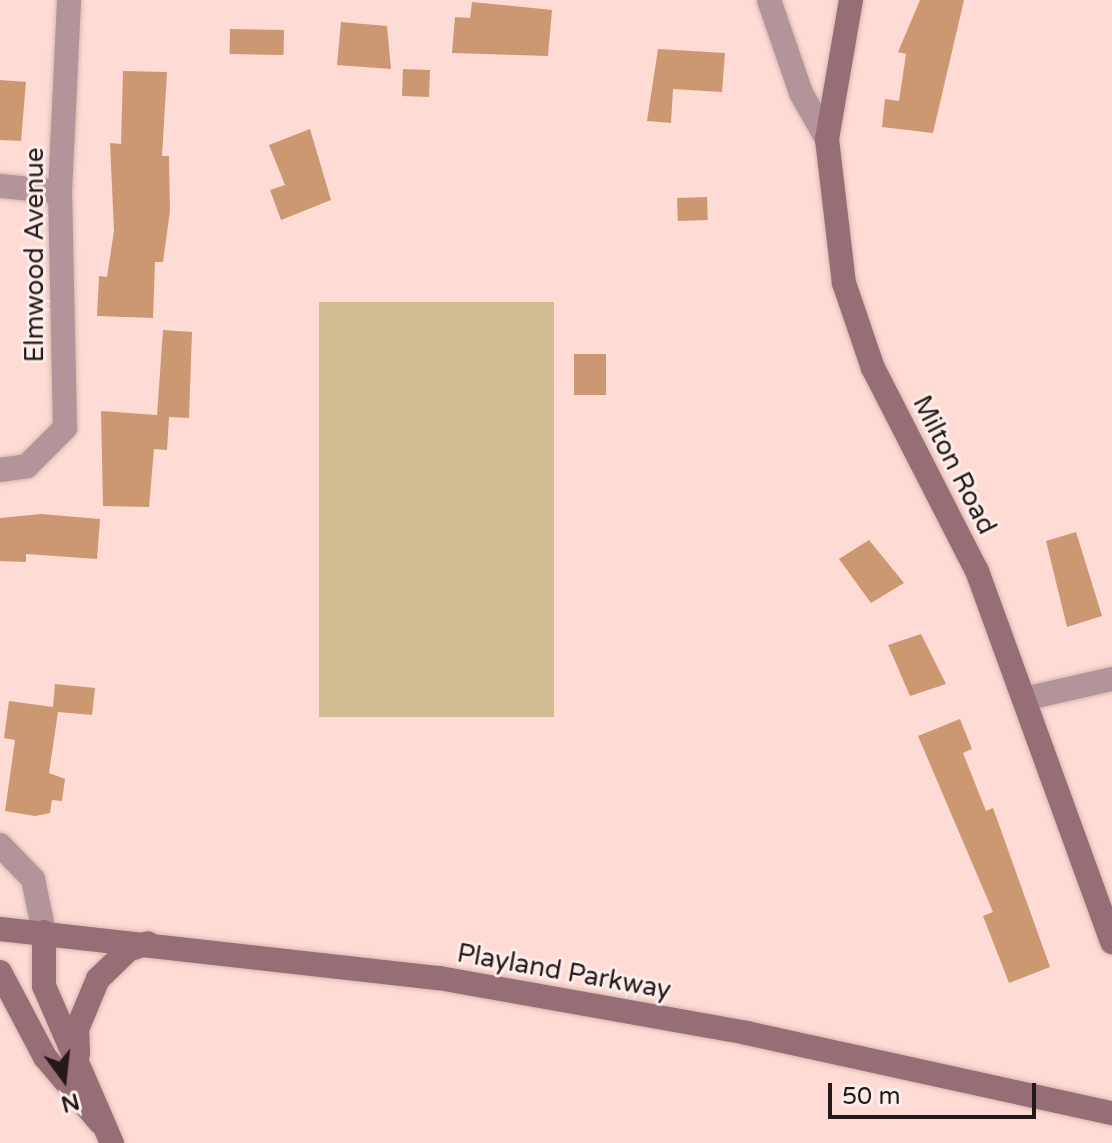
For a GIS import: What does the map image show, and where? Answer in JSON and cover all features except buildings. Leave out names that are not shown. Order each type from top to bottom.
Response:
[{"type":"street","name":"Elmwood Avenue","points":[[0,470],[27,466],[65,428],[60,192],[69,0]]},
{"type":"street","points":[[769,0],[801,93],[827,139]]},
{"type":"street","name":"Milton Road","points":[[851,0],[827,139],[834,226],[857,323],[977,571],[1112,942]]},
{"type":"street","points":[[0,186],[60,192]]},
{"type":"street","points":[[1024,699],[1112,679]]},
{"type":"street","points":[[0,845],[33,879],[44,932],[44,986],[78,1056],[106,1134]]},
{"type":"street","name":"Playland Parkway","points":[[0,929],[153,941],[629,1011],[1112,1113]]},
{"type":"street","points":[[78,1056],[77,1029],[98,979],[128,950],[153,941]]},
{"type":"street","points":[[0,972],[45,1057],[106,1134]]},
{"type":"shaded area","points":[[319,302],[554,302],[554,717],[319,717]]}]
